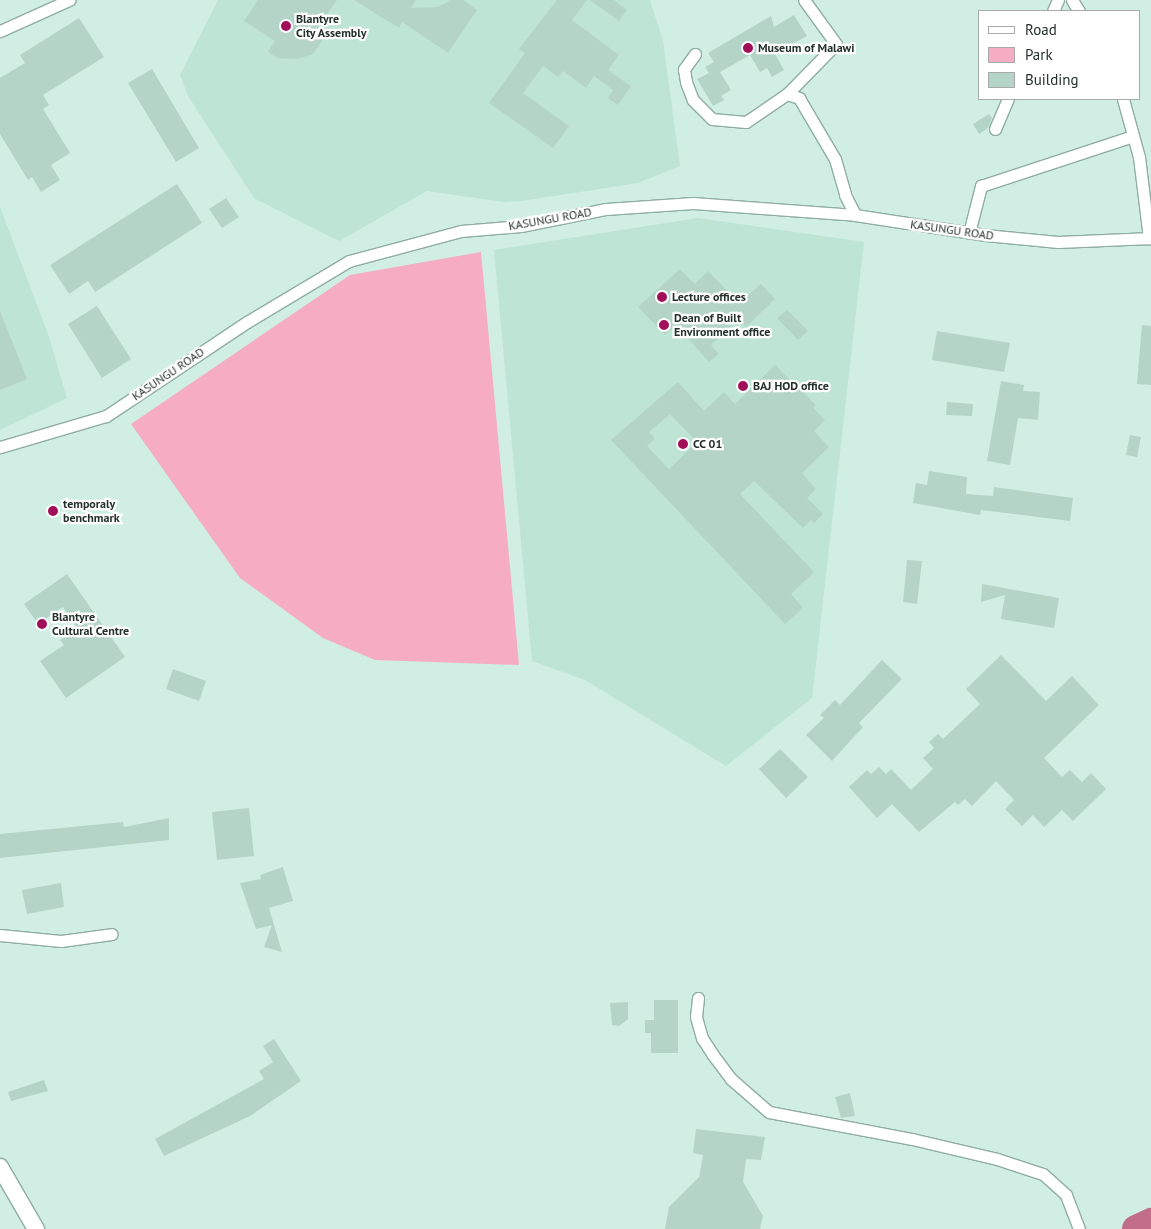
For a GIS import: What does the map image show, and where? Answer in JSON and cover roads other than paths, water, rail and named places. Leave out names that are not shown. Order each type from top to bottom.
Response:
[{"type":"main road","points":[[0,1166],[36,1229]]},
{"type":"street","points":[[0,31],[70,0]]},
{"type":"street","points":[[695,54],[684,69],[686,82],[693,100],[712,119],[746,122],[787,94],[836,44],[804,0]]},
{"type":"street","points":[[787,94],[799,98],[824,136],[855,215]]},
{"type":"street","points":[[995,129],[1008,100]]},
{"type":"street","points":[[1123,100],[1133,136],[1150,238]]},
{"type":"street","points":[[969,233],[980,186],[1133,136]]},
{"type":"street","name":"KASUNGU ROAD","points":[[0,447],[106,416],[330,270],[358,258],[461,231],[521,226],[606,209],[693,203],[855,215],[969,233],[1058,242],[1150,238]]},
{"type":"street","points":[[0,935],[61,941],[112,934]]},
{"type":"street","points":[[698,998],[696,1017],[702,1038],[731,1079],[769,1112],[922,1141],[997,1159],[1043,1174],[1066,1195],[1079,1229]]},
{"type":"waterway","points":[[1136,1229],[1151,1222]]},
{"type":"place","name":"Blantyre City Assembly","points":[[286,26]]},
{"type":"place","name":"Museum of Malawi","points":[[748,48]]},
{"type":"place","name":"Lecture offices","points":[[662,297]]},
{"type":"place","name":"Dean of Built Environment office","points":[[664,325]]},
{"type":"place","name":"BAJ HOD office","points":[[743,386]]},
{"type":"place","name":"CC 01","points":[[683,444]]},
{"type":"place","name":"temporaly benchmark","points":[[53,511]]},
{"type":"place","name":"Blantyre Cultural Centre","points":[[42,624]]}]
